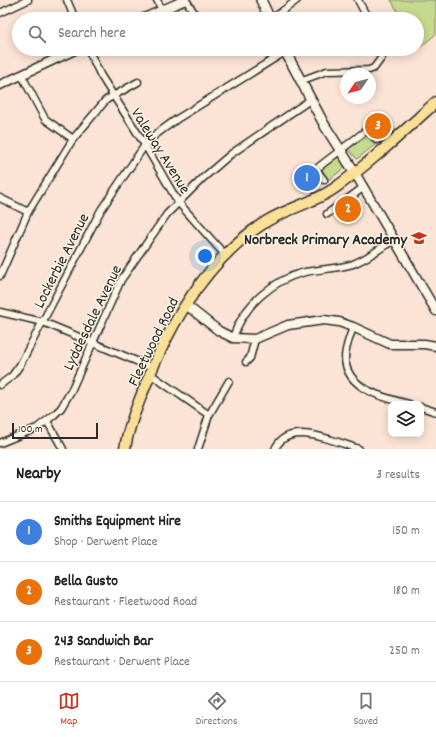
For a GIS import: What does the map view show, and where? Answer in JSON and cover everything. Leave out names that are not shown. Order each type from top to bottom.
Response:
[{"type":"main road","points":[[261,0],[267,12]]},
{"type":"main road","points":[[288,56],[310,100],[355,173]]},
{"type":"main road","name":"Fleetwood Road","points":[[125,449],[130,425],[171,329],[208,272],[225,255],[267,221],[320,197],[355,173],[436,102]]},
{"type":"street","points":[[0,13],[28,0]]},
{"type":"street","points":[[67,0],[72,12]]},
{"type":"street","points":[[157,0],[162,10]]},
{"type":"street","points":[[158,12],[185,0],[193,12]]},
{"type":"street","points":[[281,12],[297,0]]},
{"type":"street","points":[[358,0],[364,12]]},
{"type":"street","points":[[0,85],[63,56]]},
{"type":"street","name":"Valeway Avenue","points":[[92,56],[113,96],[144,144],[178,202],[225,255]]},
{"type":"street","name":"Lockerbie Avenue","points":[[0,386],[18,369],[101,210],[144,144],[177,119],[276,56]]},
{"type":"street","points":[[300,81],[327,71],[369,70],[374,68],[382,56]]},
{"type":"street","points":[[22,76],[45,119],[73,139]]},
{"type":"street","points":[[0,276],[28,212],[73,139],[106,100],[138,82]]},
{"type":"street","name":"Lyddesdale Avenue","points":[[0,444],[26,434],[47,421],[57,412],[67,398],[121,280],[144,246],[178,202],[231,154],[310,100]]},
{"type":"street","points":[[324,180],[316,169],[340,150],[368,129],[377,140]]},
{"type":"street","points":[[355,173],[395,239],[436,312]]},
{"type":"street","points":[[327,214],[364,187]]},
{"type":"street","points":[[0,198],[28,212]]},
{"type":"street","points":[[334,200],[338,206]]},
{"type":"street","points":[[234,338],[237,327],[245,314],[267,291],[291,277],[303,273],[356,262],[395,239]]},
{"type":"street","points":[[186,305],[219,331],[234,338],[255,339],[288,325],[324,320],[339,322],[353,327],[390,344],[424,344],[436,346]]},
{"type":"street","points":[[0,312],[16,314],[43,322],[93,342],[152,371],[209,415]]},
{"type":"street","points":[[353,327],[345,358],[347,369],[354,381],[365,389],[400,401]]},
{"type":"street","points":[[246,362],[250,358],[255,339]]},
{"type":"street","points":[[198,449],[209,415],[229,381]]},
{"type":"street","points":[[424,408],[436,412]]},
{"type":"street","points":[[47,421],[64,449]]},
{"type":"street","points":[[275,449],[278,442],[283,437],[300,433],[359,449]]},
{"type":"green space","points":[[391,0],[436,0],[436,34],[424,44],[424,12],[398,12]]},
{"type":"green space","points":[[368,136],[376,144],[357,159],[348,149]]},
{"type":"green space","points":[[338,157],[346,167],[327,181],[321,172],[322,169]]},
{"type":"place","name":"243 Sandwich Bar","points":[[378,126]]},
{"type":"place","name":"Smiths Equipment Hire","points":[[307,178]]},
{"type":"place","name":"Bella Gusto","points":[[348,209]]},
{"type":"place","name":"Norbreck Primary Academy","points":[[419,238]]}]
